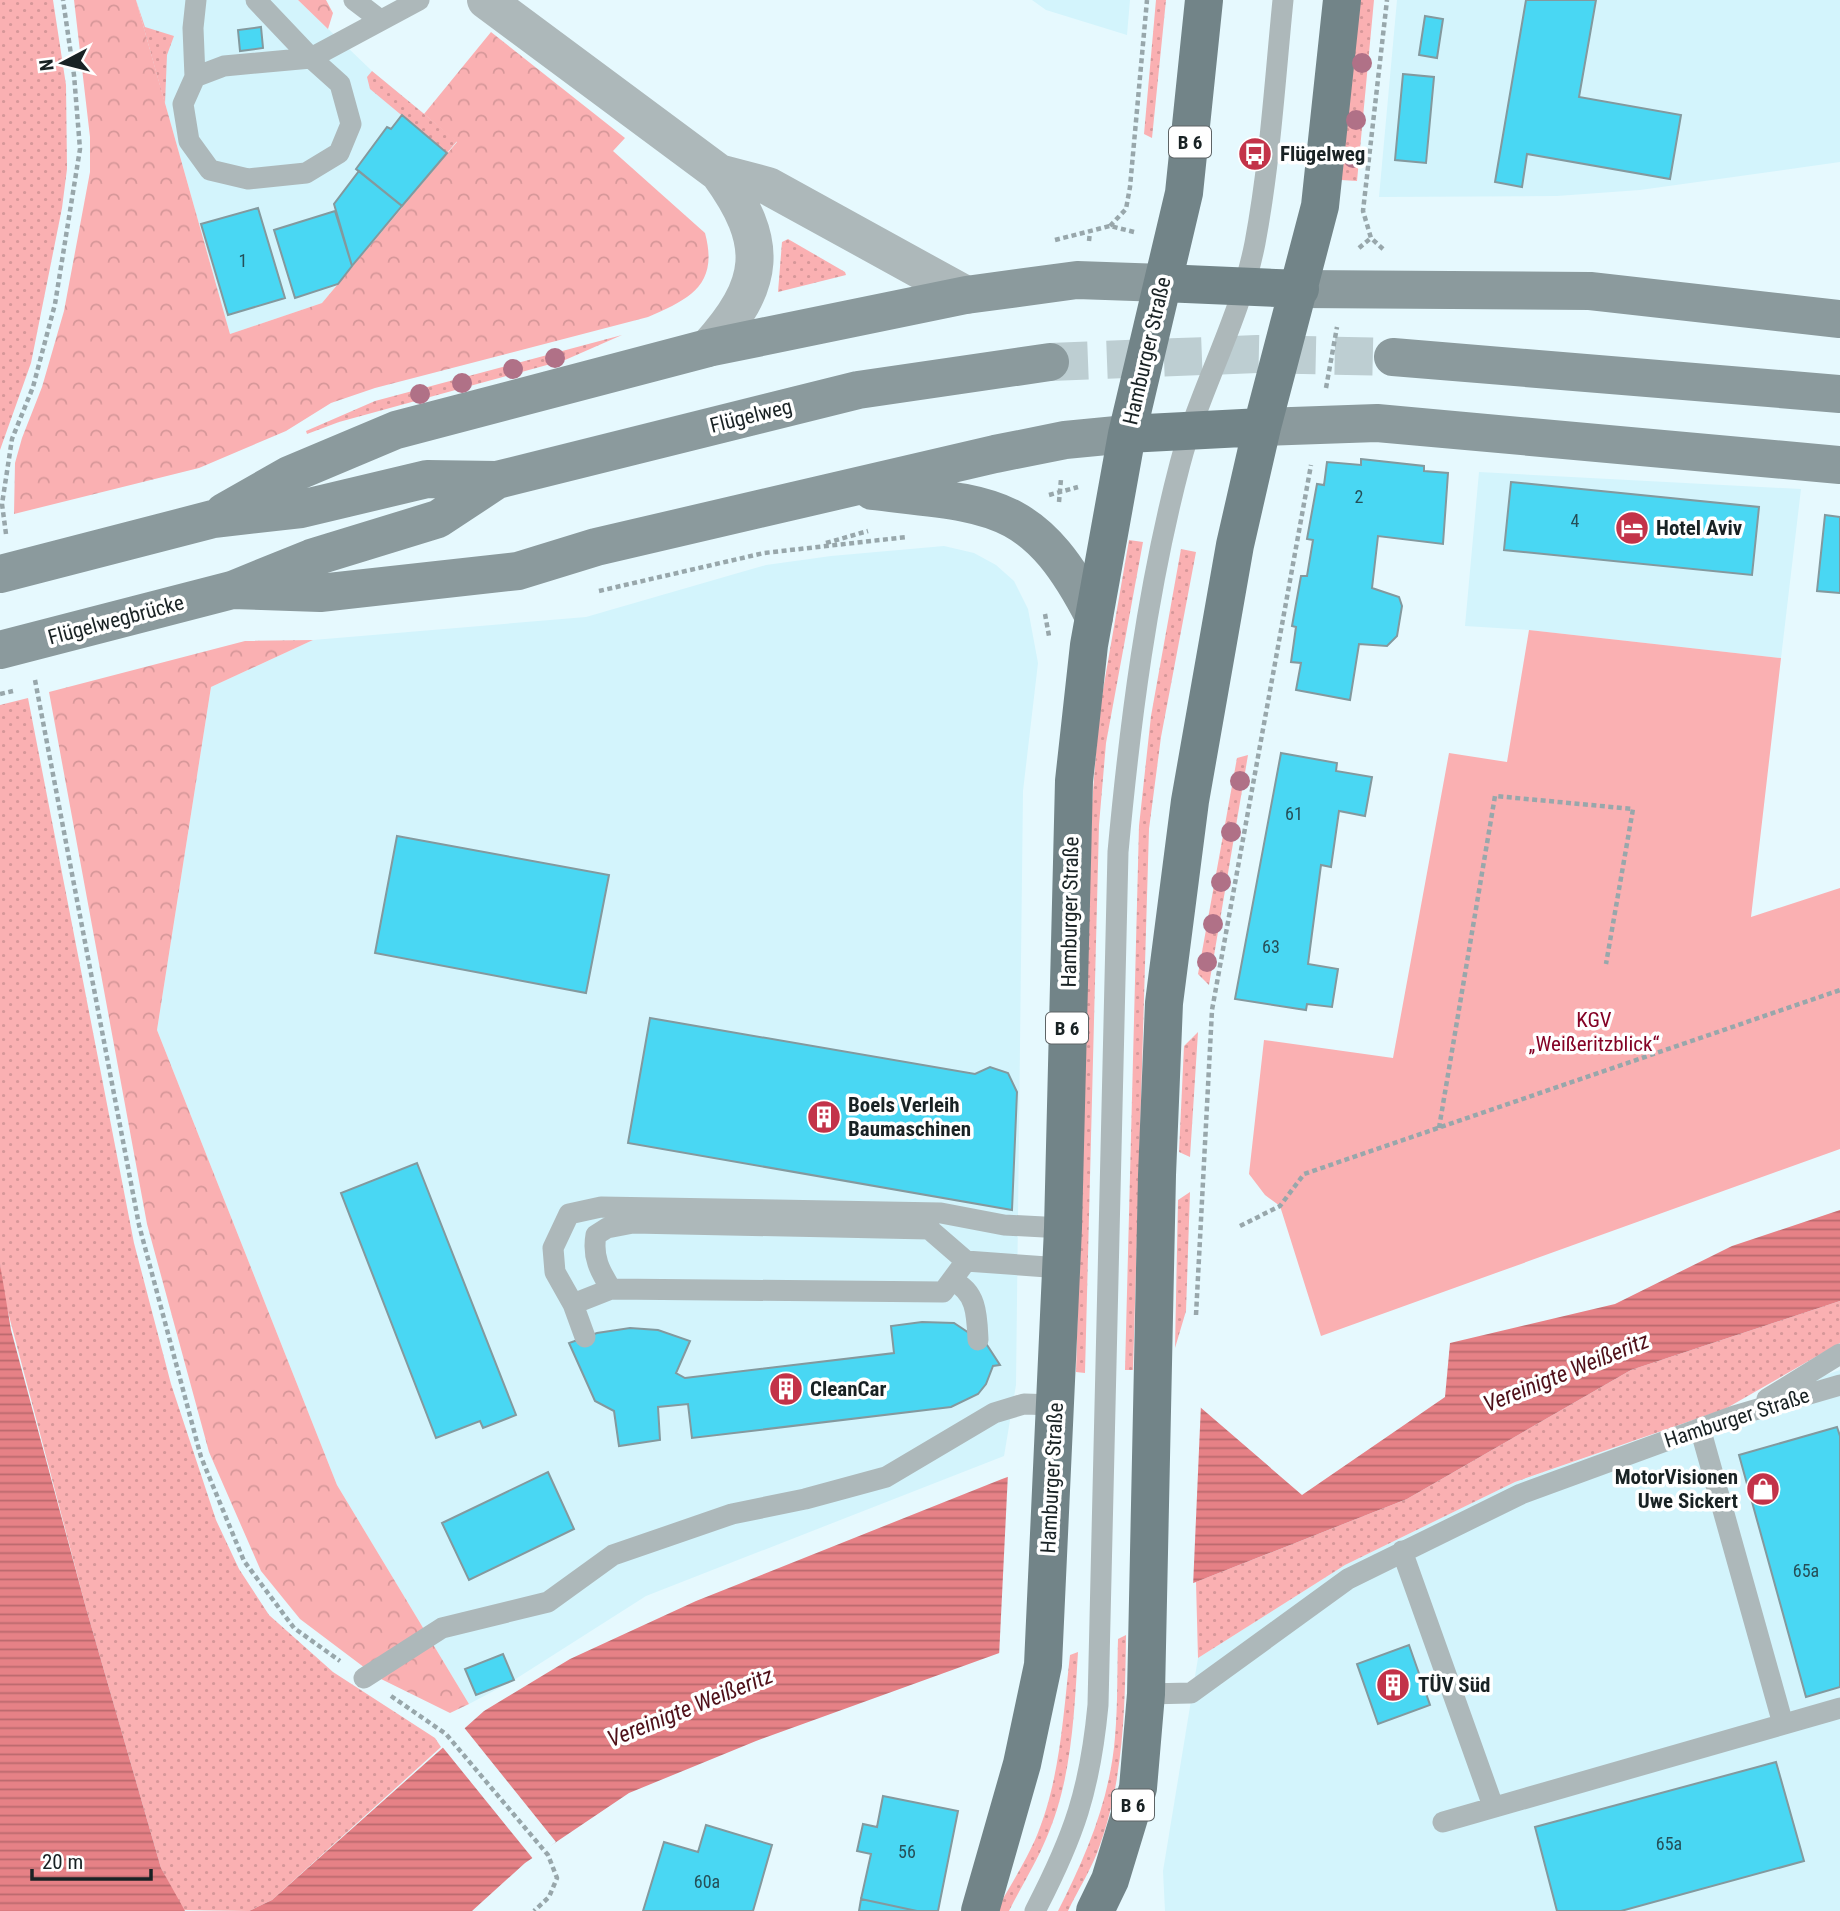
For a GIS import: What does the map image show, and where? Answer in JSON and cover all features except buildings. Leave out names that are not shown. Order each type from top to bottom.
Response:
[{"type":"main road","name":"Hamburger Straße","points":[[980,1911],[1022,1764],[1043,1665],[1063,1228],[1074,781],[1094,617],[1127,434],[1188,169],[1204,0]]},
{"type":"main road","name":"B 6","points":[[1095,1911],[1110,1880],[1138,1788],[1146,1694],[1164,1003],[1190,801],[1230,567],[1262,427],[1320,206],[1342,0]]},
{"type":"main road","points":[[4,560],[213,519],[289,475],[396,430],[709,348],[966,295],[1077,280],[1300,289],[1590,292],[1840,319]]},
{"type":"main road","points":[[1393,357],[1840,394]]},
{"type":"main road","name":"Flügelweg","points":[[213,519],[301,509],[427,479],[497,480],[858,390],[1050,362]]},
{"type":"main road","points":[[232,590],[320,593],[518,570],[596,547],[1039,444],[1127,434],[1377,423],[1840,465]]},
{"type":"main road","name":"Flügelweg","points":[[232,590],[311,558],[438,519],[497,480]]},
{"type":"main road","points":[[842,488],[970,502],[1023,523],[1038,534],[1075,581],[1094,617]]},
{"type":"main road","name":"Flügelwegbrücke","points":[[16,659],[232,590]]},
{"type":"street","points":[[486,0],[719,173],[740,201],[752,227],[755,258],[748,289],[732,321],[709,348]]},
{"type":"street","points":[[719,173],[768,186],[966,295]]},
{"type":"lane","points":[[196,0],[193,28],[195,77],[183,104],[189,141],[210,170],[248,179],[306,173],[338,153],[351,124],[340,84],[311,58],[256,0]]},
{"type":"lane","points":[[354,0],[379,19]]},
{"type":"lane","points":[[195,77],[225,66],[311,58],[379,19],[419,0]]},
{"type":"lane","points":[[1035,1911],[1063,1857],[1092,1765],[1100,1645],[1103,1419],[1118,852],[1127,757],[1140,664],[1165,533],[1190,431],[1233,325],[1255,244],[1283,0]]},
{"type":"lane","points":[[585,1337],[573,1304],[555,1272],[553,1248],[569,1214],[601,1207],[941,1213],[1004,1225],[1063,1228]]},
{"type":"lane","points":[[611,1289],[599,1270],[593,1249],[596,1235],[607,1228],[633,1223],[929,1229],[967,1261],[1061,1268]]},
{"type":"lane","points":[[573,1304],[611,1289],[943,1292],[967,1261]]},
{"type":"lane","points":[[952,1281],[964,1286],[975,1304],[978,1340]]},
{"type":"lane","points":[[1745,1413],[1840,1354]]},
{"type":"lane","name":"Hamburger Straße","points":[[1146,1694],[1191,1693],[1348,1579],[1521,1494],[1700,1428],[1840,1385]]},
{"type":"lane","points":[[364,1678],[442,1628],[548,1602],[613,1555],[732,1514],[805,1499],[886,1477],[994,1413],[1024,1404],[1055,1422]]},
{"type":"lane","points":[[1700,1428],[1783,1724]]},
{"type":"lane","points":[[1402,1551],[1493,1806]]},
{"type":"lane","points":[[1443,1822],[1840,1708]]},
{"type":"path","points":[[4,560],[2,504],[12,439],[33,387],[55,304],[71,219],[79,149],[74,75],[63,0]]},
{"type":"path","points":[[1090,232],[1111,226],[1126,209],[1147,0]]},
{"type":"path","points":[[1363,211],[1387,0]]},
{"type":"path","points":[[1194,1328],[1198,1304],[1201,1176],[1212,1010],[1344,289],[1360,248]]},
{"type":"path","points":[[592,592],[764,553],[918,537]]},
{"type":"path","points":[[16,659],[139,1225],[201,1457],[244,1561],[294,1628],[446,1734],[548,1855],[557,1878],[549,1897],[534,1911]]},
{"type":"path","points":[[1439,1128],[1495,796],[1633,809],[1606,964]]},
{"type":"path","points":[[1240,1226],[1280,1206],[1304,1174],[1840,990]]},
{"type":"shaded area","points":[[136,0],[298,0],[372,71],[457,141],[322,303],[230,334]]},
{"type":"shaded area","points":[[1032,0],[1130,0],[1127,35],[1046,10]]},
{"type":"shaded area","points":[[1397,0],[1840,0],[1840,162],[1640,190],[1557,196],[1379,197]]},
{"type":"shaded area","points":[[1479,472],[1801,489],[1781,658],[1529,630],[1465,626]]},
{"type":"shaded area","points":[[944,546],[974,553],[996,565],[1014,581],[1028,609],[1038,663],[1023,791],[1016,1385],[1004,1456],[646,1596],[514,1680],[469,1704],[337,1485],[157,1030],[211,687],[313,640],[586,617],[766,565]]},
{"type":"shaded area","points":[[1840,1370],[1840,1911],[1165,1911],[1163,1871],[1198,1658],[1345,1565],[1515,1482]]},
{"type":"green space","points":[[0,0],[53,0],[66,85],[67,169],[62,208],[31,363],[0,450]]},
{"type":"green space","points":[[74,0],[136,0],[230,334],[322,303],[457,142],[424,114],[491,32],[625,138],[613,151],[705,233],[708,266],[704,278],[698,288],[677,304],[648,317],[375,388],[331,403],[286,431],[199,468],[14,514],[15,463],[42,387],[64,311],[90,172],[90,137]]},
{"type":"green space","points":[[136,0],[145,27],[174,36],[167,55],[165,104]]},
{"type":"green space","points":[[298,0],[326,0],[333,13],[328,29]]},
{"type":"green space","points":[[1156,0],[1166,0],[1152,138],[1144,134]]},
{"type":"green space","points":[[1360,0],[1374,0],[1357,181],[1341,180]]},
{"type":"green space","points":[[372,71],[457,141],[447,153],[370,89],[367,77]]},
{"type":"green space","points":[[788,239],[846,275],[778,292],[782,242]]},
{"type":"green space","points":[[622,335],[565,360],[339,422],[307,434],[306,431],[375,401]]},
{"type":"green space","points":[[1129,540],[1143,542],[1106,743],[1099,825],[1085,1373],[1076,1372],[1092,805],[1099,713]]},
{"type":"green space","points":[[1181,549],[1196,552],[1161,737],[1149,829],[1133,1370],[1125,1370],[1139,826],[1151,716]]},
{"type":"green space","name":"KGV „Weißeritzblick“","points":[[1529,630],[1781,658],[1751,917],[1840,888],[1840,1149],[1321,1336],[1280,1206],[1265,1195],[1249,1174],[1264,1040],[1393,1058],[1449,753],[1507,762]]},
{"type":"green space","points":[[313,640],[211,687],[157,1030],[337,1485],[469,1704],[450,1713],[377,1677],[300,1619],[261,1571],[209,1452],[147,1224],[49,692],[245,641]]},
{"type":"green space","points":[[28,698],[134,1243],[171,1384],[216,1520],[239,1569],[269,1615],[333,1672],[435,1738],[441,1747],[272,1900],[249,1911],[183,1910],[161,1868],[86,1608],[4,1297],[0,1264],[0,705]]},
{"type":"green space","points":[[1248,755],[1209,985],[1198,974],[1237,758]]},
{"type":"green space","points":[[1198,1032],[1190,1157],[1179,1152],[1184,1046]]},
{"type":"green space","points":[[1190,1192],[1186,1311],[1175,1348],[1178,1200]]},
{"type":"green space","points":[[1840,1301],[1840,1343],[1725,1409],[1515,1482],[1345,1565],[1198,1658],[1196,1582],[1407,1499],[1631,1370]]},
{"type":"green space","points":[[1126,1635],[1124,1718],[1113,1800],[1090,1868],[1068,1911],[1058,1911],[1087,1848],[1108,1783],[1116,1725],[1118,1639]]},
{"type":"green space","points":[[1078,1652],[1070,1747],[1055,1817],[1038,1857],[1009,1911],[996,1911],[1031,1849],[1043,1818],[1059,1749],[1070,1655]]},
{"type":"water","name":"Vereinigte Weißeritz","points":[[1840,1210],[1840,1301],[1631,1370],[1407,1499],[1196,1582],[756,1741],[629,1793],[525,1863],[472,1911],[249,1911],[272,1900],[484,1711],[570,1659],[696,1601],[1002,1479],[1200,1407],[1302,1495],[1445,1397],[1450,1343],[1615,1304],[1732,1246]]},
{"type":"water","points":[[0,1264],[11,1330],[86,1608],[161,1868],[185,1911],[0,1911]]},
{"type":"pier","points":[[1201,1404],[1193,1587],[999,1657],[1008,1473]]},
{"type":"pier","points":[[462,1725],[556,1842],[534,1860],[440,1744]]},
{"type":"tunnel","points":[[1050,362],[1257,354],[1393,357]]},
{"type":"place","name":"Flügelweg","points":[[1255,154]]},
{"type":"place","name":"Hotel Aviv","points":[[1632,528]]},
{"type":"place","name":"Boels Verleih Baumaschinen","points":[[824,1117]]},
{"type":"place","name":"CleanCar","points":[[786,1389]]},
{"type":"place","name":"MotorVisionen Uwe Sickert","points":[[1763,1489]]},
{"type":"place","name":"TÜV Süd","points":[[1393,1685]]}]
